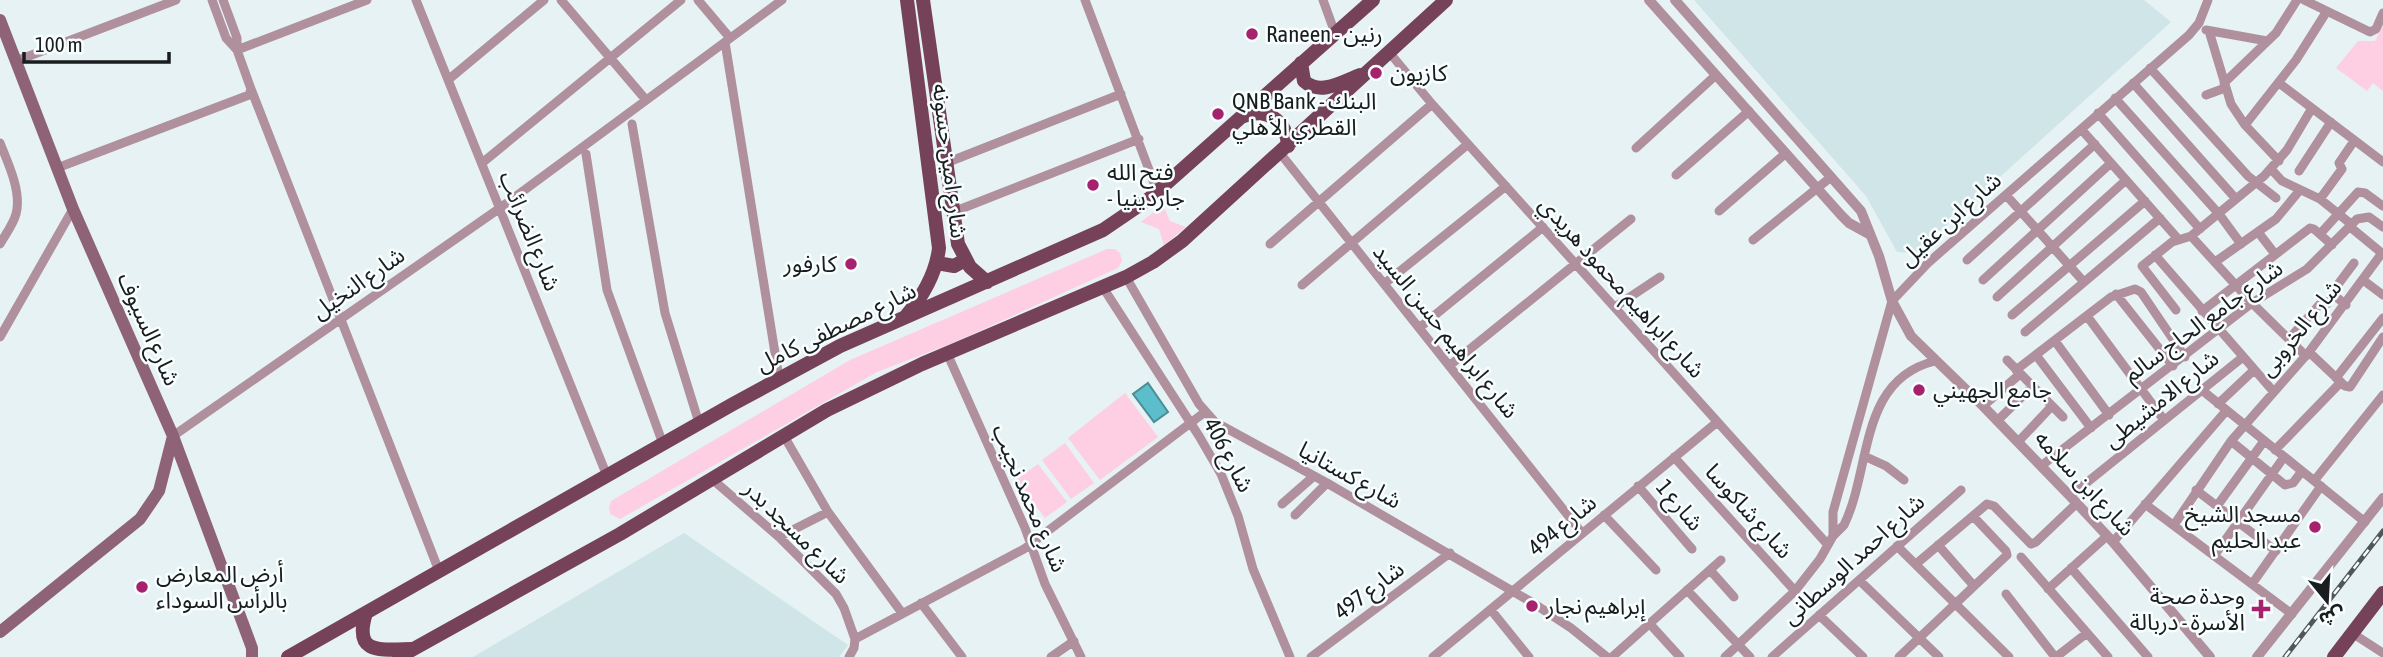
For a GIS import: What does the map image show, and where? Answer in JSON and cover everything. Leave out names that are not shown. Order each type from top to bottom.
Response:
[{"type":"main road","name":"شارع امين حسونه","points":[[904,318],[920,297],[937,263],[939,248],[907,0]]},
{"type":"main road","name":"شارع امين حسونه","points":[[923,0],[958,244],[965,260],[987,282]]},
{"type":"main road","name":"شارع مصطفى كامل","points":[[288,657],[779,378],[840,346],[1087,239],[1126,216],[1373,0]]},
{"type":"main road","points":[[399,657],[555,570],[827,410],[947,353],[1126,277],[1170,251],[1446,0]]},
{"type":"main road","name":"شارع السيوف","points":[[0,20],[73,209],[173,436],[252,648],[252,657]]},
{"type":"main road","points":[[1301,63],[1304,81],[1311,87],[1320,89],[1366,73]]},
{"type":"main road","points":[[1243,116],[1262,113],[1274,117],[1286,133],[1284,149]]},
{"type":"main road","points":[[937,263],[954,266],[965,260]]},
{"type":"main road","points":[[0,632],[140,519],[159,491],[173,436]]},
{"type":"main road","points":[[2334,657],[2383,593]]},
{"type":"main road","points":[[366,613],[361,632],[368,645],[379,650],[413,649]]},
{"type":"street","points":[[16,61],[176,0]]},
{"type":"street","points":[[212,0],[226,38],[237,50]]},
{"type":"street","points":[[223,0],[251,89],[439,571]]},
{"type":"street","points":[[237,50],[367,0]]},
{"type":"street","name":"شارع الضرائب","points":[[416,0],[607,476]]},
{"type":"street","points":[[449,80],[544,0]]},
{"type":"street","points":[[561,0],[646,100]]},
{"type":"street","points":[[482,163],[681,0]]},
{"type":"street","points":[[698,0],[728,40],[779,378]]},
{"type":"street","name":"شارع النخيل","points":[[173,436],[499,208],[782,0]]},
{"type":"street","points":[[1085,0],[1157,191]]},
{"type":"street","points":[[1323,0],[1335,33]]},
{"type":"street","points":[[1649,0],[1849,223],[1869,234]]},
{"type":"street","name":"شارع ابن سلامه","points":[[1675,0],[1861,211],[1879,256],[1892,301],[1911,336],[2074,500],[2210,657]]},
{"type":"street","name":"شارع ابن عقيل","points":[[1830,540],[1833,512],[1892,301],[1919,271],[2196,28],[2208,0]]},
{"type":"street","points":[[2206,95],[2225,85],[2284,22],[2297,0]]},
{"type":"street","points":[[2304,0],[2366,32],[2376,29],[2383,13]]},
{"type":"street","points":[[2245,125],[2279,83],[2327,10]]},
{"type":"street","points":[[2196,28],[2267,41]]},
{"type":"street","points":[[2209,31],[2231,104],[2245,125],[2279,161]]},
{"type":"street","name":"شارع ابراهيم محمود هريدي","points":[[1389,52],[1432,104],[1716,423],[1830,540]]},
{"type":"street","points":[[2150,68],[2245,172],[2276,198]]},
{"type":"street","points":[[1636,148],[1716,75]]},
{"type":"street","points":[[2133,83],[2236,199]]},
{"type":"street","points":[[2279,83],[2383,162]]},
{"type":"street","points":[[57,169],[247,97],[251,89]]},
{"type":"street","points":[[946,163],[1121,94]]},
{"type":"street","points":[[2115,98],[2219,214],[2241,244]]},
{"type":"street","points":[[1270,244],[1432,104]]},
{"type":"street","points":[[2176,310],[2142,268],[2143,265],[2179,240],[2192,236],[2271,169],[2279,161],[2312,108]]},
{"type":"street","points":[[1676,176],[1749,111]]},
{"type":"street","points":[[2098,113],[2200,229]]},
{"type":"street","points":[[2299,171],[2330,122]]},
{"type":"street","points":[[632,124],[665,313],[699,423]]},
{"type":"street","points":[[2081,128],[2179,240]]},
{"type":"street","points":[[953,212],[1139,139]]},
{"type":"street","points":[[2320,199],[2342,169],[2339,163],[2354,141]]},
{"type":"street","points":[[0,143],[17,204],[16,214],[0,244]]},
{"type":"street","points":[[1302,285],[1468,144]]},
{"type":"street","points":[[1967,260],[2095,144]]},
{"type":"street","name":"شارع ابراهيم حسن السيد","points":[[1284,149],[1319,202],[1582,533]]},
{"type":"street","points":[[1719,211],[1786,153]]},
{"type":"street","points":[[586,154],[607,290],[663,444]]},
{"type":"street","points":[[0,168],[6,159]]},
{"type":"street","points":[[1983,280],[2111,163]]},
{"type":"street","points":[[2271,169],[2282,181],[2320,199],[2383,254]]},
{"type":"street","points":[[1753,240],[1831,177]]},
{"type":"street","points":[[1997,297],[2126,180]]},
{"type":"street","points":[[1384,284],[1506,186]]},
{"type":"street","points":[[2215,262],[2282,213],[2300,190]]},
{"type":"street","points":[[2319,234],[2358,192],[2365,193],[2383,206]]},
{"type":"street","points":[[2006,195],[2084,282]]},
{"type":"street","points":[[2011,315],[2145,201]]},
{"type":"street","points":[[0,337],[73,209]]},
{"type":"street","points":[[2350,225],[2365,216],[2383,227]]},
{"type":"street","points":[[2025,332],[2160,218]]},
{"type":"street","points":[[1449,366],[1631,219]]},
{"type":"street","name":"شارع جامع الحاج سالم","points":[[2041,466],[2252,303],[2308,269],[2350,225]]},
{"type":"street","points":[[1419,328],[1543,227]]},
{"type":"street","points":[[2202,311],[2310,228],[2332,245]]},
{"type":"street","points":[[2258,232],[2275,254]]},
{"type":"street","points":[[2192,236],[2252,303],[2347,387],[2353,386],[2383,337]]},
{"type":"street","name":"شارع الخروبى","points":[[2174,525],[2231,441],[2308,354],[2383,254]]},
{"type":"street","points":[[2155,255],[2273,391]]},
{"type":"street","points":[[2289,338],[2320,304],[2326,305],[2334,295],[2334,289],[2354,263]]},
{"type":"street","name":"شارع كستانيا","points":[[1126,277],[1205,412],[1222,426],[1450,553],[1562,622],[1606,657]]},
{"type":"street","points":[[1615,307],[1660,277]]},
{"type":"street","points":[[2363,281],[2383,295]]},
{"type":"street","name":"شارع 406","points":[[1102,286],[1210,455],[1230,495],[1254,569],[1290,657]]},
{"type":"street","points":[[1983,406],[2036,355],[2116,295],[2135,289],[2141,292],[2185,357]]},
{"type":"street","points":[[2116,295],[2173,366]]},
{"type":"street","points":[[2334,295],[2346,305]]},
{"type":"street","points":[[2087,316],[2164,420]]},
{"type":"street","points":[[2276,450],[2338,380],[2383,318]]},
{"type":"street","points":[[2055,341],[2109,415]]},
{"type":"street","name":"شارع محمد نجيب","points":[[947,353],[1031,544],[1045,584],[1081,657]]},
{"type":"street","points":[[2036,355],[2091,428]]},
{"type":"street","name":"شارع الامشيطى","points":[[1973,516],[1986,505],[1994,506],[2031,544],[2036,542],[2074,500],[2164,420],[2243,357]]},
{"type":"street","points":[[2007,360],[2063,417]]},
{"type":"street","name":"شارع ابن عقيل","points":[[1725,657],[1795,591],[1848,518],[1879,407],[1890,388],[1914,368],[1935,361]]},
{"type":"street","points":[[2049,589],[2071,568],[2110,539],[2145,504],[2254,370]]},
{"type":"street","points":[[1997,421],[2032,387]]},
{"type":"street","points":[[2203,391],[2365,522]]},
{"type":"street","points":[[2252,584],[2276,551],[2317,483],[2383,395]]},
{"type":"street","points":[[2018,442],[2052,407]]},
{"type":"street","points":[[849,657],[855,639],[1031,544],[1205,412]]},
{"type":"street","name":"شارع 494","points":[[1433,657],[1716,423]]},
{"type":"street","points":[[784,436],[828,512],[902,613]]},
{"type":"street","points":[[2231,441],[2288,485],[2293,483],[2302,471]]},
{"type":"street","points":[[2217,506],[2264,441]]},
{"type":"street","points":[[1864,456],[1886,466],[1904,480]]},
{"type":"street","name":"شارع شاكوسا","points":[[1674,457],[1795,591]]},
{"type":"street","points":[[2214,556],[2284,457]]},
{"type":"street","points":[[1282,504],[1314,476]]},
{"type":"street","name":"شارع مسجد بدر","points":[[712,479],[779,537],[836,594],[855,639]]},
{"type":"street","points":[[1295,515],[1327,483]]},
{"type":"street","name":"شارع 1","points":[[1638,486],[1692,549]]},
{"type":"street","name":"شارع احمد الوسطانى","points":[[1779,655],[1819,615],[1961,490]]},
{"type":"street","points":[[2196,490],[2276,551]]},
{"type":"street","points":[[2257,657],[2383,498]]},
{"type":"street","points":[[2145,504],[2292,614]]},
{"type":"street","points":[[779,537],[828,512]]},
{"type":"street","points":[[1604,515],[1656,570]]},
{"type":"street","points":[[1899,657],[2007,554],[1973,516],[1916,564]]},
{"type":"street","points":[[1938,545],[1974,586]]},
{"type":"street","points":[[1897,546],[2009,657]]},
{"type":"street","name":"شارع 497","points":[[1311,657],[1450,553]]},
{"type":"street","points":[[2021,557],[2108,657]]},
{"type":"street","points":[[1612,657],[1721,560]]},
{"type":"street","points":[[2071,568],[2148,657]]},
{"type":"street","points":[[1710,570],[1734,597]]},
{"type":"street","points":[[1859,580],[1940,657]]},
{"type":"street","points":[[1687,590],[1750,657]]},
{"type":"street","points":[[2006,594],[2055,657],[2087,633]]},
{"type":"street","points":[[920,603],[959,654],[947,657]]},
{"type":"street","points":[[1491,610],[1529,657]]},
{"type":"street","points":[[1819,615],[1863,657]]},
{"type":"street","points":[[1649,623],[1680,657]]},
{"type":"street","points":[[2352,634],[2383,653]]},
{"type":"street","points":[[1051,657],[1074,641]]},
{"type":"shaded area","points":[[1694,0],[2144,0],[2171,22],[1916,253],[1897,252],[1866,196]]},
{"type":"shaded area","points":[[2383,25],[2383,91],[2373,83],[2367,91],[2336,68],[2358,41],[2375,41]]},
{"type":"shaded area","points":[[1163,205],[1170,221],[1186,227],[1164,245],[1159,229],[1141,222]]},
{"type":"shaded area","points":[[1107,249],[1115,249],[1120,253],[1122,261],[1118,268],[955,342],[877,372],[620,519],[610,514],[611,501],[850,360]]},
{"type":"shaded area","points":[[1125,393],[1158,437],[1100,480],[1068,438]]},
{"type":"shaded area","points":[[1065,443],[1094,483],[1071,499],[1042,460]]},
{"type":"shaded area","points":[[1038,464],[1067,502],[1045,518],[1016,480]]},
{"type":"shaded area","points":[[684,533],[848,645],[839,657],[473,657]]},
{"type":"water","points":[[1148,383],[1168,412],[1154,422],[1133,394]]},
{"type":"railway","points":[[2285,657],[2383,531]]},
{"type":"place","name":"Raneen - رنين","points":[[1252,34]]},
{"type":"place","name":"كازيون","points":[[1376,73]]},
{"type":"place","name":"QNB Bank - البنك القطري الأهلي","points":[[1218,114]]},
{"type":"place","name":"فتح الله - جاردينيا","points":[[1093,185]]},
{"type":"place","name":"كارفور","points":[[851,264]]},
{"type":"place","name":"جامع الجهيني","points":[[1919,390]]},
{"type":"place","name":"مسجد الشيخ عبد الحليم","points":[[2315,527]]},
{"type":"place","name":"أرض المعارض بالرأس السوداء","points":[[142,587]]},
{"type":"place","name":"إبراهيم نجار","points":[[1532,606]]},
{"type":"place","name":"وحدة صحة الأسرة - دربالة","points":[[2261,609]]}]
